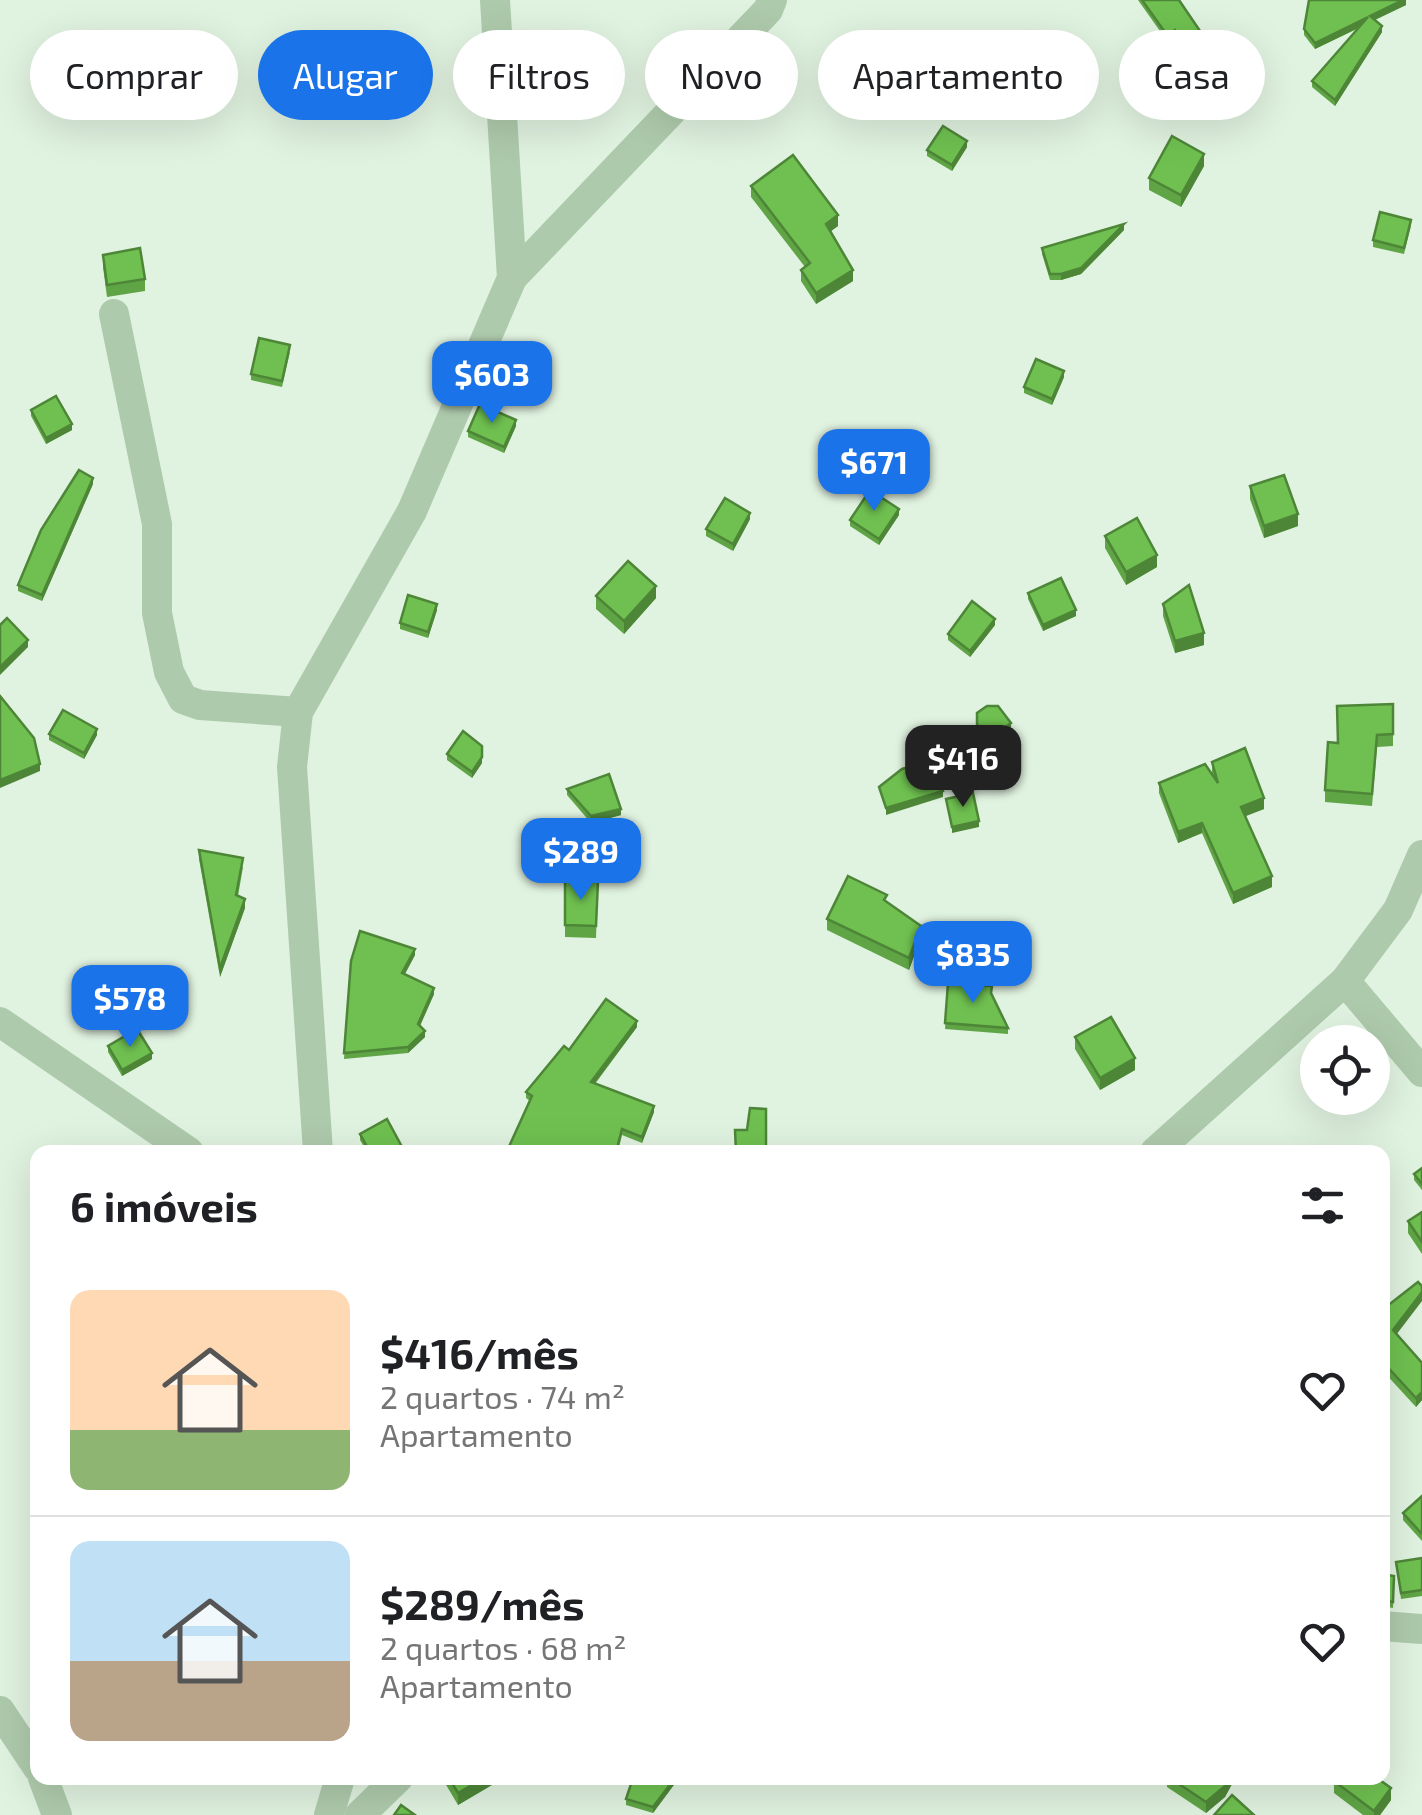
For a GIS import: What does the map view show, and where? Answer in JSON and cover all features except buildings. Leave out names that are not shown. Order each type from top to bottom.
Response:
[{"type":"street","points":[[495,0],[512,278]]},
{"type":"street","points":[[318,1145],[292,767],[298,712],[412,511],[512,278],[768,10],[772,0]]},
{"type":"street","points":[[114,314],[156,524],[157,612],[169,672],[183,699],[200,705],[298,712]]},
{"type":"street","points":[[1162,1145],[1345,981],[1398,910],[1422,856]]},
{"type":"street","points":[[1345,981],[1422,1072]]},
{"type":"street","points":[[0,1022],[179,1145]]},
{"type":"street","points":[[1390,1626],[1422,1628]]},
{"type":"street","points":[[0,1711],[30,1756]]},
{"type":"street","points":[[46,1785],[57,1815]]},
{"type":"street","points":[[328,1815],[338,1785]]},
{"type":"street","points":[[360,1815],[391,1785]]}]
